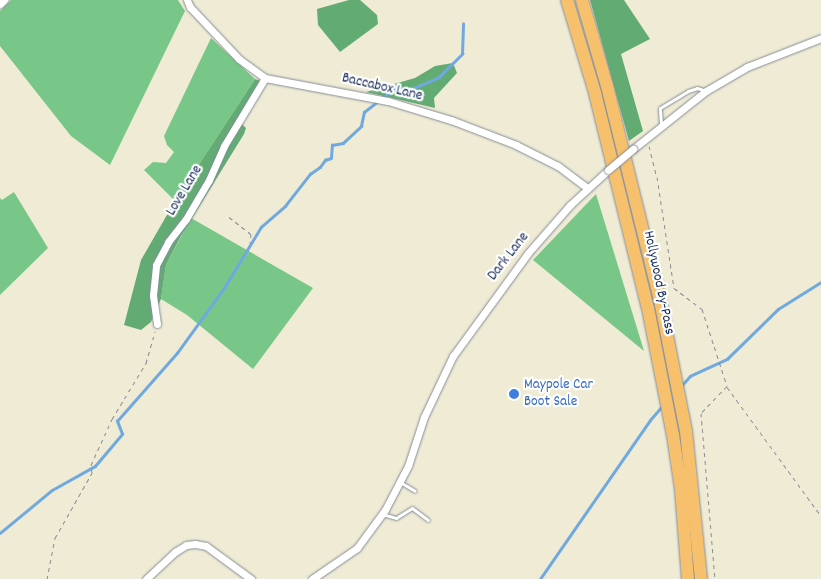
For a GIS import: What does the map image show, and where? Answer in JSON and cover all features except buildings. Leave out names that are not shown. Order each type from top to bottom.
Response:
[{"type":"highway","name":"Hollywood By-Pass","points":[[567,0],[595,93],[648,308],[673,434],[688,579]]},
{"type":"highway","name":"Hollywood By-Pass","points":[[582,0],[607,86],[662,306],[686,431],[701,579]]},
{"type":"street","points":[[0,4],[4,0]]},
{"type":"street","name":"Baccabox Lane","points":[[187,0],[190,7],[239,59],[265,78],[388,102],[451,120],[558,166],[587,188]]},
{"type":"street","name":"Dark Lane","points":[[312,579],[357,548],[382,514],[408,466],[424,417],[453,356],[528,253],[587,188],[647,137],[706,91],[747,67],[821,38]]},
{"type":"street","name":"Love Lane","points":[[157,324],[153,295],[156,265],[168,242],[186,219],[209,180],[224,146],[265,78]]},
{"type":"street","points":[[146,579],[175,552],[186,545],[195,544],[206,546],[251,579]]},
{"type":"lane","points":[[662,125],[659,116],[660,108],[697,88],[706,91]]},
{"type":"lane","points":[[399,482],[415,491]]},
{"type":"lane","points":[[382,514],[396,518],[412,508],[428,520]]},
{"type":"path","points":[[647,137],[657,177],[674,288],[702,309],[727,386],[821,516]]},
{"type":"path","points":[[229,217],[251,234],[250,243]]},
{"type":"path","points":[[47,579],[55,538],[92,473],[91,465],[112,420],[146,363],[157,324]]},
{"type":"path","points":[[715,579],[701,413],[727,386]]},
{"type":"green space","points":[[11,0],[178,0],[185,11],[110,165],[71,136],[0,46],[0,11]]},
{"type":"green space","points":[[349,0],[360,0],[377,15],[378,24],[340,52],[318,25],[317,9]]},
{"type":"green space","points":[[590,0],[624,0],[650,39],[621,54],[643,131],[629,141]]},
{"type":"green space","points":[[211,38],[255,79],[175,201],[144,170],[153,162],[166,163],[174,152],[167,145],[164,136]]},
{"type":"green space","points":[[453,63],[457,73],[434,98],[435,108],[366,92],[415,78],[435,66]]},
{"type":"green space","points":[[255,79],[263,82],[239,121],[246,128],[244,134],[181,236],[166,265],[161,299],[151,322],[141,330],[124,325],[141,260],[175,201]]},
{"type":"green space","points":[[14,192],[48,248],[0,295],[0,198],[2,200]]},
{"type":"green space","points":[[596,194],[644,351],[533,260]]},
{"type":"green space","points":[[191,218],[313,288],[253,369],[187,315],[161,299],[166,265]]},
{"type":"waterway","points":[[382,98],[397,87],[409,90],[439,77],[462,54],[463,24]]},
{"type":"waterway","points":[[0,533],[52,490],[95,466],[122,434],[117,421],[177,353],[224,288],[261,227],[285,206],[310,174],[320,167],[325,160],[331,158],[332,145],[343,143],[361,126],[364,112],[378,101]]},
{"type":"waterway","points":[[681,386],[690,376],[727,359],[778,309],[821,282]]},
{"type":"waterway","points":[[540,579],[650,420],[662,406]]},
{"type":"place","name":"Maypole Car Boot Sale","points":[[514,394]]}]
